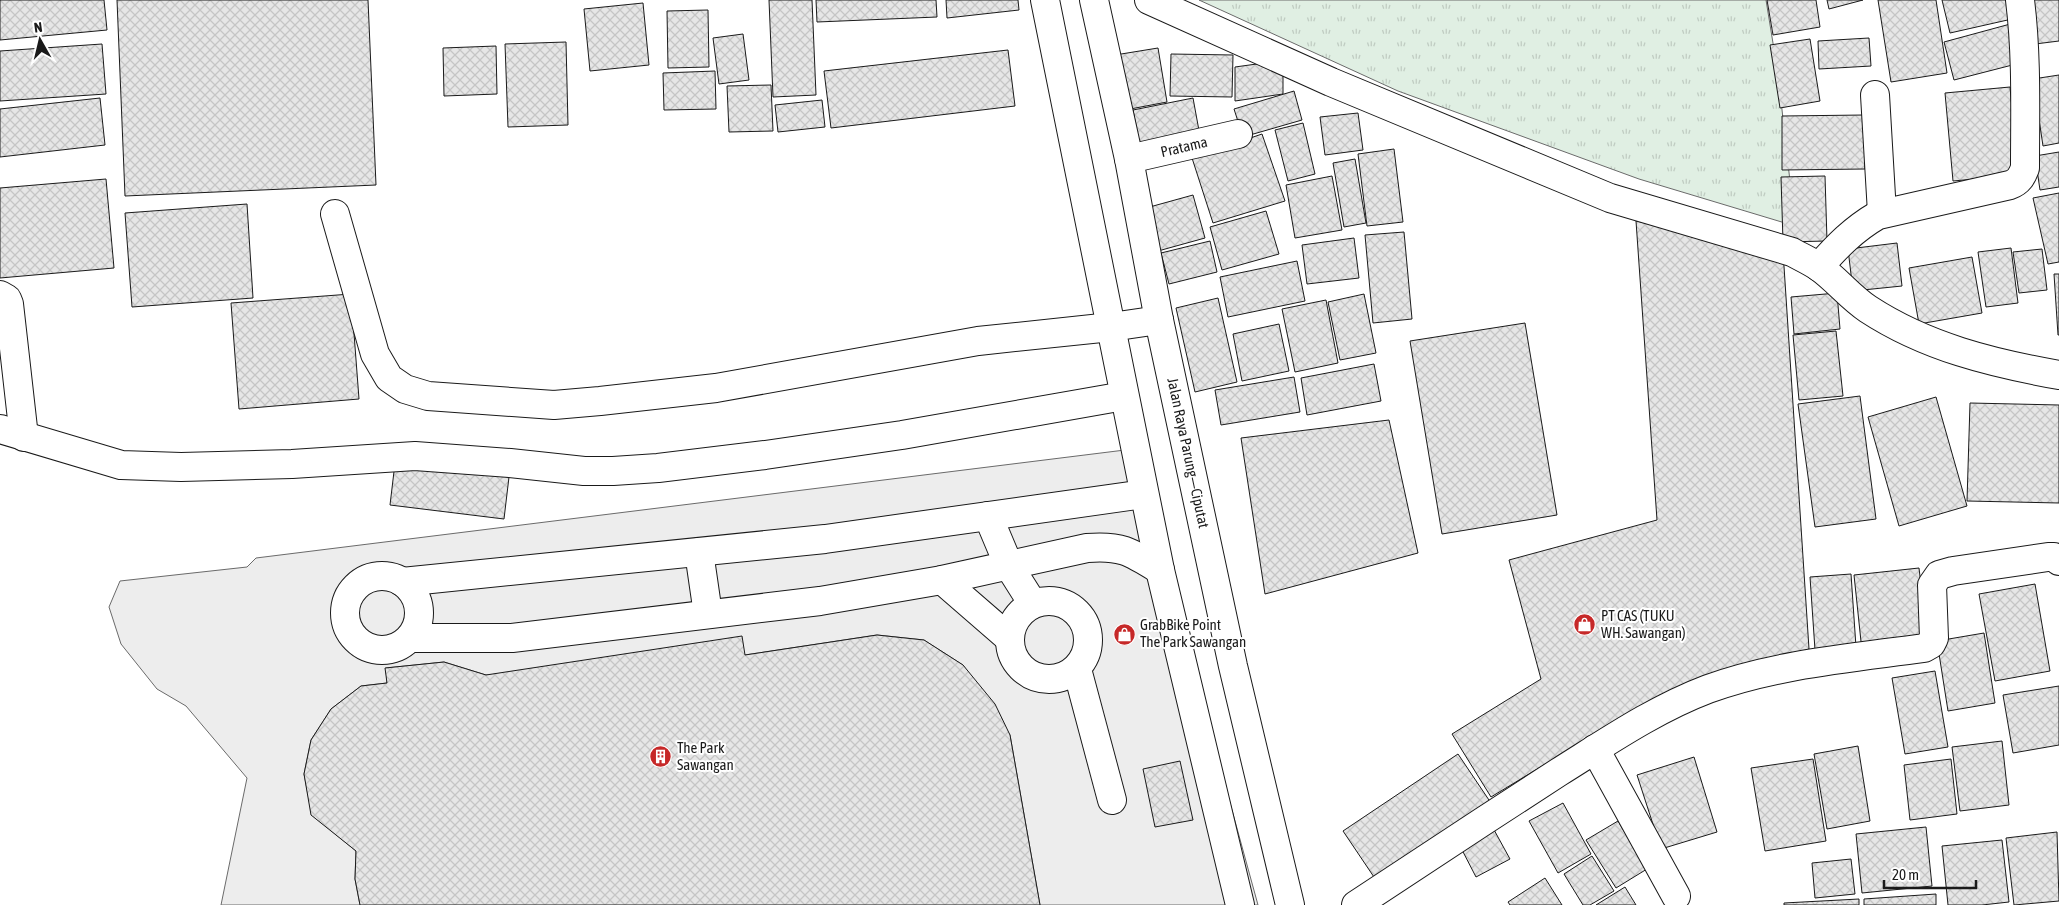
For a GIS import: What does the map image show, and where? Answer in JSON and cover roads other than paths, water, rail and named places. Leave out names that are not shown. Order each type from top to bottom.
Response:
[{"type":"main road","points":[[1045,0],[1160,570],[1240,905]]},
{"type":"main road","name":"Jalan Raya Parung—Ciputat","points":[[1094,0],[1129,159],[1159,320],[1233,666],[1290,905]]},
{"type":"main road","points":[[1149,0],[1331,82],[1610,198],[1792,252],[1819,267],[1866,308],[1887,321],[1915,334],[1975,358],[2059,375]]},
{"type":"main road","points":[[1819,267],[1859,225],[1882,213],[2010,185],[2021,177],[2025,168],[2025,83],[2020,0]]},
{"type":"main road","points":[[1875,95],[1882,213]]},
{"type":"main road","name":"Pratama","points":[[1129,159],[1238,134]]},
{"type":"main road","points":[[335,214],[375,354],[389,378],[405,389],[428,396],[554,405],[600,401],[716,388],[978,341],[1111,328],[1159,320]]},
{"type":"main road","points":[[0,295],[7,299],[9,304],[12,433],[121,465],[190,467],[292,464],[415,456],[584,471],[658,468],[882,438],[1124,396]]},
{"type":"main road","points":[[402,582],[825,539],[1144,494]]},
{"type":"main road","points":[[988,516],[1009,566],[1033,604]]},
{"type":"main road","points":[[410,638],[512,638],[820,601],[942,580],[1009,566],[1045,556],[1104,547],[1120,548],[1135,554],[1160,570]]},
{"type":"main road","points":[[699,552],[708,614]]},
{"type":"main road","points":[[1356,905],[1595,749],[1674,703],[1741,679],[1813,664],[1927,646],[1934,638],[1932,585],[1938,575],[1953,570],[2048,557],[2054,557],[2059,561]]},
{"type":"main road","points":[[377,576],[390,577],[402,582],[411,590],[418,602],[419,614],[417,627],[410,638],[400,645],[387,649],[374,649],[362,644],[353,635],[347,624],[345,612],[348,599],[355,588],[365,580],[377,576]]},
{"type":"main road","points":[[942,580],[1010,640]]},
{"type":"main road","points":[[1047,601],[1060,603],[1072,608],[1082,618],[1088,631],[1085,657],[1077,668],[1066,676],[1053,680],[1027,674],[1011,653],[1010,640],[1013,625],[1021,613],[1033,604],[1047,601]]},
{"type":"main road","points":[[1077,668],[1112,800]]},
{"type":"main road","points":[[1595,749],[1676,896]]},
{"type":"place","name":"PT CAS (TUKU WH. Sawangan)","points":[[1585,625]]},
{"type":"place","name":"GrabBike Point The Park Sawangan","points":[[1124,634]]},
{"type":"place","name":"The Park Sawangan","points":[[661,757]]}]
